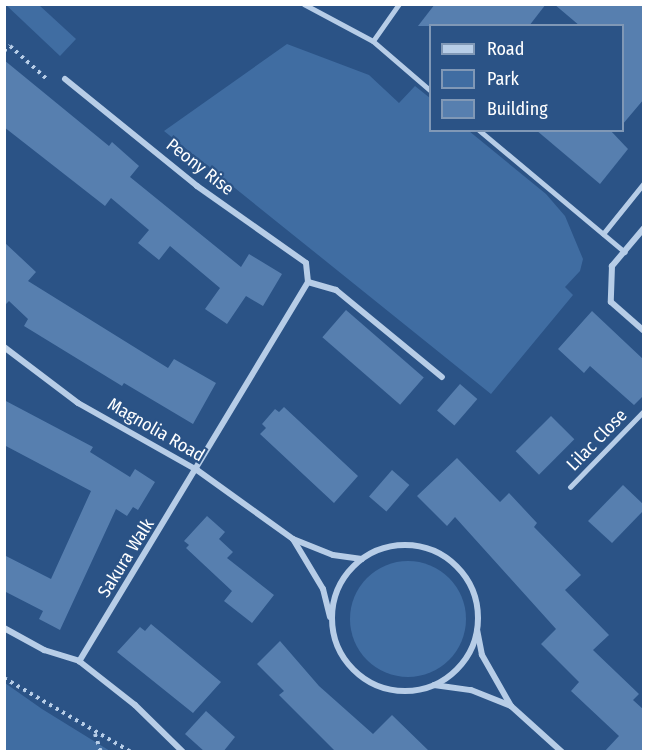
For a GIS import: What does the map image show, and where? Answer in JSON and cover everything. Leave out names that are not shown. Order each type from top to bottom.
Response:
[{"type":"street","name":"Peony Rise","points":[[65,79],[197,186],[306,263],[308,282]]},
{"type":"street","points":[[644,228],[612,267],[611,302],[644,331]]},
{"type":"street","points":[[197,470],[308,282],[336,290],[442,377]]},
{"type":"street","name":"Magnolia Road","points":[[4,347],[78,403],[197,470],[293,539],[333,555],[362,559]]},
{"type":"street","name":"Sakura Walk","points":[[79,661],[197,470]]},
{"type":"street","name":"Magnolia Road","points":[[293,539],[322,589],[332,620],[336,643],[347,664],[365,680],[387,689],[411,691],[434,686],[471,690],[511,706]]},
{"type":"street","name":"Magnolia Road","points":[[332,620],[334,597],[345,575],[362,559],[383,548],[408,545],[432,550],[446,559],[468,582],[477,605],[477,630],[482,656],[511,706],[562,752]]},
{"type":"street","points":[[4,628],[44,650],[79,661],[135,705],[183,752]]},
{"type":"street","name":"Magnolia Road","points":[[434,686],[454,672],[469,653],[477,630]]},
{"type":"lane","points":[[304,4],[373,41],[429,89]]},
{"type":"lane","points":[[373,41],[399,4]]},
{"type":"lane","points":[[481,132],[625,252]]},
{"type":"lane","points":[[603,234],[644,183]]},
{"type":"lane","name":"Lilac Close","points":[[570,487],[644,411]]},
{"type":"path","points":[[4,51],[10,46],[56,87],[65,79]]},
{"type":"path","points":[[4,678],[94,733],[131,752]]},
{"type":"path","points":[[94,733],[102,752]]},
{"type":"green space","points":[[5,4],[39,5],[76,39],[60,56]]},
{"type":"green space","points":[[287,44],[369,75],[399,103],[415,86],[429,97],[429,132],[470,132],[546,194],[565,216],[583,259],[580,271],[565,287],[573,295],[491,394],[164,131]]},
{"type":"green space","points":[[408,561],[430,566],[449,578],[461,597],[466,619],[461,641],[449,660],[430,672],[408,677],[386,672],[367,660],[355,641],[350,619],[355,597],[367,578],[386,566]]},
{"type":"green space","points":[[5,683],[42,709],[110,751],[5,751]]},
{"type":"building","points":[[435,4],[546,4],[531,24],[429,24],[429,26],[418,26]]},
{"type":"building","points":[[554,4],[644,4],[644,99],[624,123],[624,24],[578,24]]},
{"type":"building","points":[[4,60],[109,146],[112,142],[139,166],[130,177],[241,267],[249,254],[282,274],[263,306],[246,296],[227,324],[205,309],[220,288],[170,246],[159,260],[138,243],[149,230],[111,198],[105,206],[4,127]]},
{"type":"building","points":[[538,132],[612,132],[628,149],[600,184]]},
{"type":"building","points":[[4,242],[36,272],[28,281],[168,368],[174,359],[216,383],[193,424],[124,383],[122,386],[24,326],[28,319],[9,301],[4,306]]},
{"type":"building","points":[[346,310],[424,378],[400,405],[322,337]]},
{"type":"building","points":[[592,311],[644,360],[644,395],[634,405],[590,366],[584,373],[558,349]]},
{"type":"building","points":[[460,384],[477,399],[454,426],[437,410]]},
{"type":"building","points":[[4,400],[93,447],[90,452],[130,477],[135,469],[155,482],[138,510],[133,507],[127,516],[116,509],[60,630],[39,619],[43,611],[4,591],[4,555],[51,579],[91,491],[4,445]]},
{"type":"building","points":[[284,407],[358,476],[334,503],[260,434],[266,428],[262,424],[275,409],[279,412]]},
{"type":"building","points":[[551,416],[574,439],[539,475],[516,451]]},
{"type":"building","points":[[457,458],[500,502],[509,493],[537,523],[534,527],[581,575],[565,590],[609,635],[593,650],[639,694],[633,700],[644,710],[644,752],[604,752],[619,736],[571,691],[579,682],[541,644],[556,629],[455,517],[447,526],[417,496]]},
{"type":"building","points":[[392,470],[409,485],[386,512],[369,496]]},
{"type":"building","points":[[623,485],[644,505],[644,510],[612,543],[588,521]]},
{"type":"building","points":[[207,516],[225,532],[219,539],[233,552],[227,558],[274,595],[252,623],[224,601],[232,591],[186,548],[189,545],[184,541]]},
{"type":"building","points":[[151,624],[221,682],[193,713],[117,652],[140,627],[145,631]]},
{"type":"building","points":[[280,641],[319,686],[373,734],[392,715],[430,752],[336,752],[279,695],[284,691],[257,664]]},
{"type":"building","points":[[206,711],[235,737],[223,752],[205,752],[185,734]]}]
